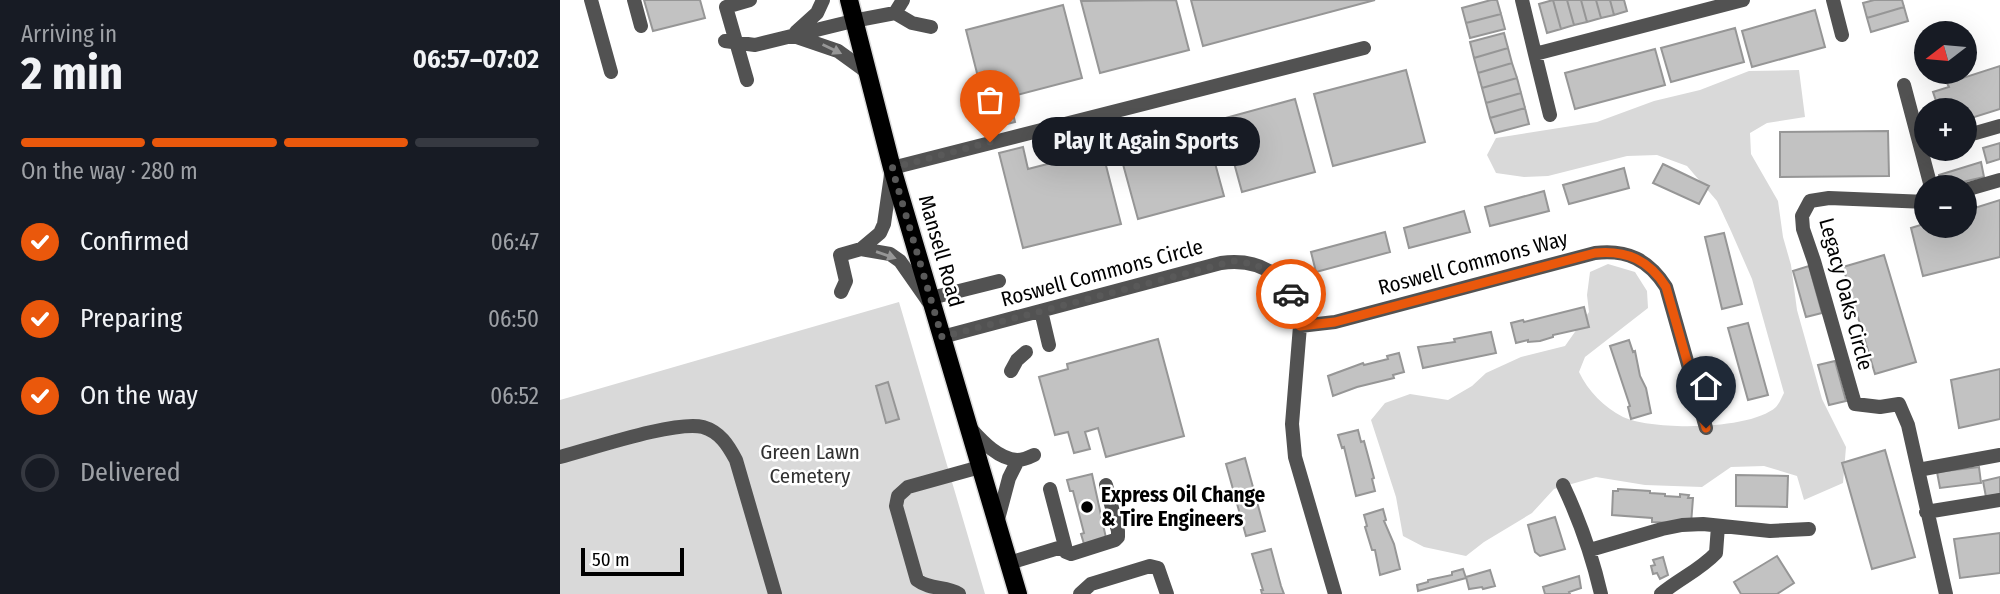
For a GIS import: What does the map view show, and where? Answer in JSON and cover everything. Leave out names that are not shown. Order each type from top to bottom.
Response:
[{"type":"main road","name":"Mansell Road","points":[[849,0],[892,168],[1018,594]]},
{"type":"street","points":[[591,0],[611,72]]},
{"type":"street","points":[[634,0],[641,26]]},
{"type":"street","points":[[747,80],[731,42],[726,7],[750,0]]},
{"type":"street","points":[[792,35],[817,13],[823,0]]},
{"type":"street","points":[[895,13],[903,0]]},
{"type":"street","points":[[1522,0],[1549,115]]},
{"type":"street","points":[[1535,54],[1743,0]]},
{"type":"street","points":[[1833,0],[1842,35]]},
{"type":"street","points":[[731,42],[755,45],[853,20],[895,13],[912,23],[931,27]]},
{"type":"street","points":[[792,35],[838,51],[867,72]]},
{"type":"street","points":[[841,292],[846,281],[841,255],[861,249],[880,233],[884,224],[892,168],[1364,48]]},
{"type":"street","points":[[1904,85],[1914,115]]},
{"type":"street","points":[[1977,133],[2000,126]]},
{"type":"street","points":[[1977,187],[2000,180]]},
{"type":"street","name":"Legacy Oaks Circle","points":[[1914,201],[1829,198],[1810,201],[1802,216],[1803,229],[1855,404],[1880,407],[1899,404],[1908,425],[1946,594]]},
{"type":"street","points":[[861,249],[890,254],[900,261],[933,304],[999,281]]},
{"type":"street","name":"Roswell Commons Way","points":[[1300,326],[1335,322],[1595,253],[1624,253],[1648,264],[1666,287],[1706,428]]},
{"type":"street","name":"Roswell Commons Circle","points":[[942,337],[1234,261],[1260,266],[1280,279],[1294,300],[1300,326],[1292,424],[1295,457],[1335,594]]},
{"type":"street","points":[[1041,311],[1049,345]]},
{"type":"street","points":[[1011,371],[1017,360],[1026,352]]},
{"type":"street","points":[[560,457],[677,426],[690,425],[717,434],[727,444],[736,460],[775,594]]},
{"type":"street","points":[[968,426],[985,444],[1015,459],[1034,455]]},
{"type":"street","points":[[1918,470],[2000,455]]},
{"type":"street","points":[[997,523],[1015,459]]},
{"type":"street","points":[[959,594],[953,590],[923,585],[917,580],[896,506],[898,496],[908,487],[980,467]]},
{"type":"street","points":[[1050,489],[1066,552],[1071,554],[1118,537],[1106,485]]},
{"type":"street","points":[[1563,485],[1582,525],[1601,594]]},
{"type":"street","points":[[1926,512],[2000,500]]},
{"type":"street","points":[[1590,550],[1682,525],[1770,531],[1809,529]]},
{"type":"street","points":[[1661,594],[1680,579],[1702,568],[1716,553],[1718,526]]},
{"type":"street","points":[[1009,563],[1065,546]]},
{"type":"street","points":[[1080,594],[1091,584],[1150,566],[1158,568],[1167,594]]},
{"type":"green space","points":[[1799,70],[1805,117],[1767,123],[1750,133],[1751,154],[1778,201],[1797,310],[1822,399],[1846,447],[1843,483],[1804,500],[1797,476],[1764,466],[1731,467],[1702,487],[1645,485],[1596,477],[1554,489],[1532,513],[1466,556],[1424,547],[1403,536],[1396,497],[1371,420],[1385,403],[1410,394],[1448,400],[1472,386],[1486,373],[1521,357],[1565,346],[1589,312],[1587,295],[1590,272],[1608,264],[1635,272],[1647,291],[1648,308],[1585,357],[1579,372],[1587,386],[1603,403],[1623,417],[1637,422],[1678,426],[1725,424],[1746,420],[1763,415],[1777,406],[1784,393],[1752,279],[1717,201],[1687,166],[1657,155],[1627,156],[1548,176],[1524,177],[1496,173],[1487,155],[1496,138],[1597,122],[1654,101],[1700,90],[1749,71]]},
{"type":"green space","name":"Green Lawn Cemetery","points":[[899,302],[985,594],[560,594],[560,400]]},
{"type":"building","points":[[644,0],[700,0],[705,18],[653,31]]},
{"type":"building","points":[[1176,0],[1189,50],[1100,73],[1081,1]]},
{"type":"building","points":[[1191,0],[1375,0],[1203,46]]},
{"type":"building","points":[[1497,0],[1501,14],[1466,23],[1462,8]]},
{"type":"building","points":[[1553,0],[1567,0],[1574,25],[1561,29]]},
{"type":"building","points":[[1553,0],[1561,29],[1547,33],[1539,4]]},
{"type":"building","points":[[1567,0],[1581,0],[1587,22],[1574,25]]},
{"type":"building","points":[[1581,0],[1596,0],[1601,18],[1587,22]]},
{"type":"building","points":[[1596,0],[1610,0],[1614,15],[1601,18]]},
{"type":"building","points":[[1610,0],[1624,0],[1627,11],[1614,15]]},
{"type":"building","points":[[1874,0],[1902,0],[1904,7],[1867,18],[1863,3]]},
{"type":"building","points":[[1063,5],[1082,78],[1009,97],[1015,122],[991,128],[966,30]]},
{"type":"building","points":[[1904,7],[1908,21],[1871,32],[1867,18]]},
{"type":"building","points":[[1815,10],[1825,47],[1752,67],[1742,31]]},
{"type":"building","points":[[1501,14],[1505,29],[1470,38],[1466,23]]},
{"type":"building","points":[[1735,28],[1744,62],[1671,82],[1661,48]]},
{"type":"building","points":[[1504,33],[1508,48],[1474,58],[1470,42]]},
{"type":"building","points":[[1508,48],[1512,63],[1478,73],[1474,58]]},
{"type":"building","points":[[1655,49],[1665,85],[1575,109],[1565,73]]},
{"type":"building","points":[[1512,63],[1517,78],[1482,88],[1478,73]]},
{"type":"building","points":[[2000,66],[2000,109],[1977,116],[1977,98],[1935,98],[1933,92],[1949,87],[1948,84],[1978,84],[1978,73]]},
{"type":"building","points":[[1406,70],[1425,142],[1333,166],[1314,94]]},
{"type":"building","points":[[1517,78],[1521,93],[1486,103],[1482,88]]},
{"type":"building","points":[[1521,93],[1525,108],[1490,118],[1486,103]]},
{"type":"building","points":[[1295,99],[1315,172],[1242,192],[1222,119]]},
{"type":"building","points":[[1525,108],[1529,124],[1495,133],[1490,118]]},
{"type":"building","points":[[1204,123],[1224,196],[1138,219],[1118,146]]},
{"type":"building","points":[[1888,131],[1889,176],[1780,177],[1780,132]]},
{"type":"building","points":[[2000,143],[2000,159],[1987,163],[1983,148]]},
{"type":"building","points":[[1023,147],[1028,169],[1102,150],[1121,224],[1023,248],[999,153]]},
{"type":"building","points":[[1981,162],[1984,177],[1977,179],[1977,175],[1939,175]]},
{"type":"building","points":[[1663,164],[1709,186],[1699,204],[1653,183]]},
{"type":"building","points":[[1624,168],[1629,188],[1569,204],[1563,185]]},
{"type":"building","points":[[1544,191],[1549,211],[1490,226],[1485,207]]},
{"type":"building","points":[[2000,200],[2000,257],[1923,276],[1911,228],[1914,227],[1914,238],[1977,238],[1977,207]]},
{"type":"building","points":[[1464,211],[1470,232],[1409,248],[1404,228]]},
{"type":"building","points":[[1385,232],[1390,252],[1316,272],[1311,252]]},
{"type":"building","points":[[1724,233],[1742,304],[1722,309],[1705,237]]},
{"type":"building","points":[[1884,255],[1916,362],[1875,374],[1843,267]]},
{"type":"building","points":[[1809,266],[1822,313],[1806,317],[1793,271]]},
{"type":"building","points":[[1584,307],[1589,327],[1553,335],[1540,341],[1516,343],[1511,323]]},
{"type":"building","points":[[1748,323],[1768,395],[1748,400],[1728,328]]},
{"type":"building","points":[[1491,332],[1496,353],[1423,368],[1418,347],[1455,342],[1454,339]]},
{"type":"building","points":[[1158,339],[1184,436],[1106,457],[1098,428],[1085,432],[1090,449],[1074,453],[1068,432],[1055,435],[1039,377],[1068,369],[1067,364]]},
{"type":"building","points":[[1629,340],[1633,352],[1635,351],[1651,413],[1631,419],[1630,406],[1610,346]]},
{"type":"building","points":[[1399,353],[1404,372],[1393,375],[1394,378],[1333,396],[1328,376],[1363,363],[1364,365],[1388,359],[1387,356]]},
{"type":"building","points":[[1835,361],[1846,401],[1829,405],[1818,365]]},
{"type":"building","points":[[2000,369],[2000,419],[1959,428],[1951,380]]},
{"type":"building","points":[[888,382],[899,419],[886,423],[876,386]]},
{"type":"building","points":[[1358,430],[1361,442],[1364,441],[1375,491],[1356,496],[1344,447],[1342,448],[1338,435]]},
{"type":"building","points":[[1885,450],[1915,557],[1872,569],[1842,463]]},
{"type":"building","points":[[1245,458],[1265,531],[1246,536],[1226,464]]},
{"type":"building","points":[[1979,467],[1981,483],[1940,488],[1937,472]]},
{"type":"building","points":[[1092,474],[1106,538],[1084,544],[1081,534],[1084,533],[1073,491],[1070,491],[1067,480]]},
{"type":"building","points":[[1736,475],[1788,476],[1787,507],[1736,506]]},
{"type":"building","points":[[2000,477],[2000,494],[1986,497],[1983,481]]},
{"type":"building","points":[[1613,491],[1650,491],[1665,496],[1689,495],[1688,498],[1693,498],[1691,524],[1652,522],[1652,518],[1612,515]]},
{"type":"building","points":[[1383,509],[1384,521],[1394,544],[1400,569],[1380,575],[1375,550],[1372,550],[1365,527],[1364,515]]},
{"type":"building","points":[[1555,517],[1565,549],[1540,556],[1535,552],[1528,525]]},
{"type":"building","points":[[2000,533],[2000,573],[1960,578],[1954,539]]},
{"type":"building","points":[[1271,549],[1284,594],[1262,594],[1252,554]]},
{"type":"building","points":[[1777,556],[1794,583],[1777,594],[1741,594],[1734,582]]},
{"type":"building","points":[[1663,557],[1668,575],[1660,579],[1657,573],[1653,574],[1651,566],[1655,565],[1653,560]]},
{"type":"building","points":[[1463,569],[1466,578],[1418,591],[1417,585]]},
{"type":"building","points":[[1490,570],[1495,586],[1469,589],[1466,577]]},
{"type":"building","points":[[1579,576],[1581,588],[1569,592],[1570,594],[1545,594],[1543,587]]},
{"type":"way so far","points":[[990,142],[892,168],[942,337],[1234,261],[1260,266],[1280,279],[1291,294]]},
{"type":"place","name":"Play It Again Sports","points":[[990,142]]},
{"type":"place","name":"Express Oil Change & Tire Engineers","points":[[1087,507]]},
{"type":"route","points":[[1291,294],[1300,326],[1335,322],[1595,253],[1624,253],[1648,264],[1666,287],[1706,428]]}]
